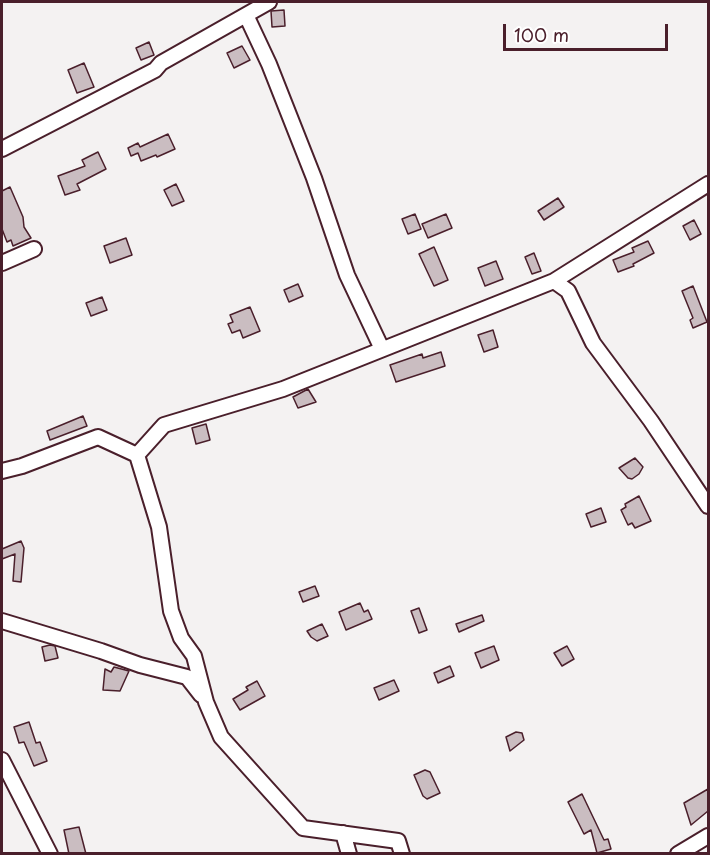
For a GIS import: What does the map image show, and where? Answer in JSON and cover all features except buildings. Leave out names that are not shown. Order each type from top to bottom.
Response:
[{"type":"street","points":[[2,148],[155,70],[161,63],[269,2]]},
{"type":"street","points":[[246,15],[314,178],[347,275],[382,349]]},
{"type":"street","points":[[137,455],[164,425],[283,389],[554,281],[708,184]]},
{"type":"street","points":[[2,263],[34,249]]},
{"type":"street","points":[[554,281],[568,291],[592,343],[651,421],[708,506]]},
{"type":"street","points":[[2,471],[22,466],[98,437],[137,455],[159,527],[171,611],[181,638],[194,657],[206,702],[221,736],[303,828],[398,841],[402,854]]},
{"type":"street","points":[[2,621],[140,665],[187,677],[206,702]]},
{"type":"street","points":[[2,760],[47,853]]},
{"type":"street","points":[[343,833],[349,854]]},
{"type":"street","points":[[672,854],[708,836]]}]
